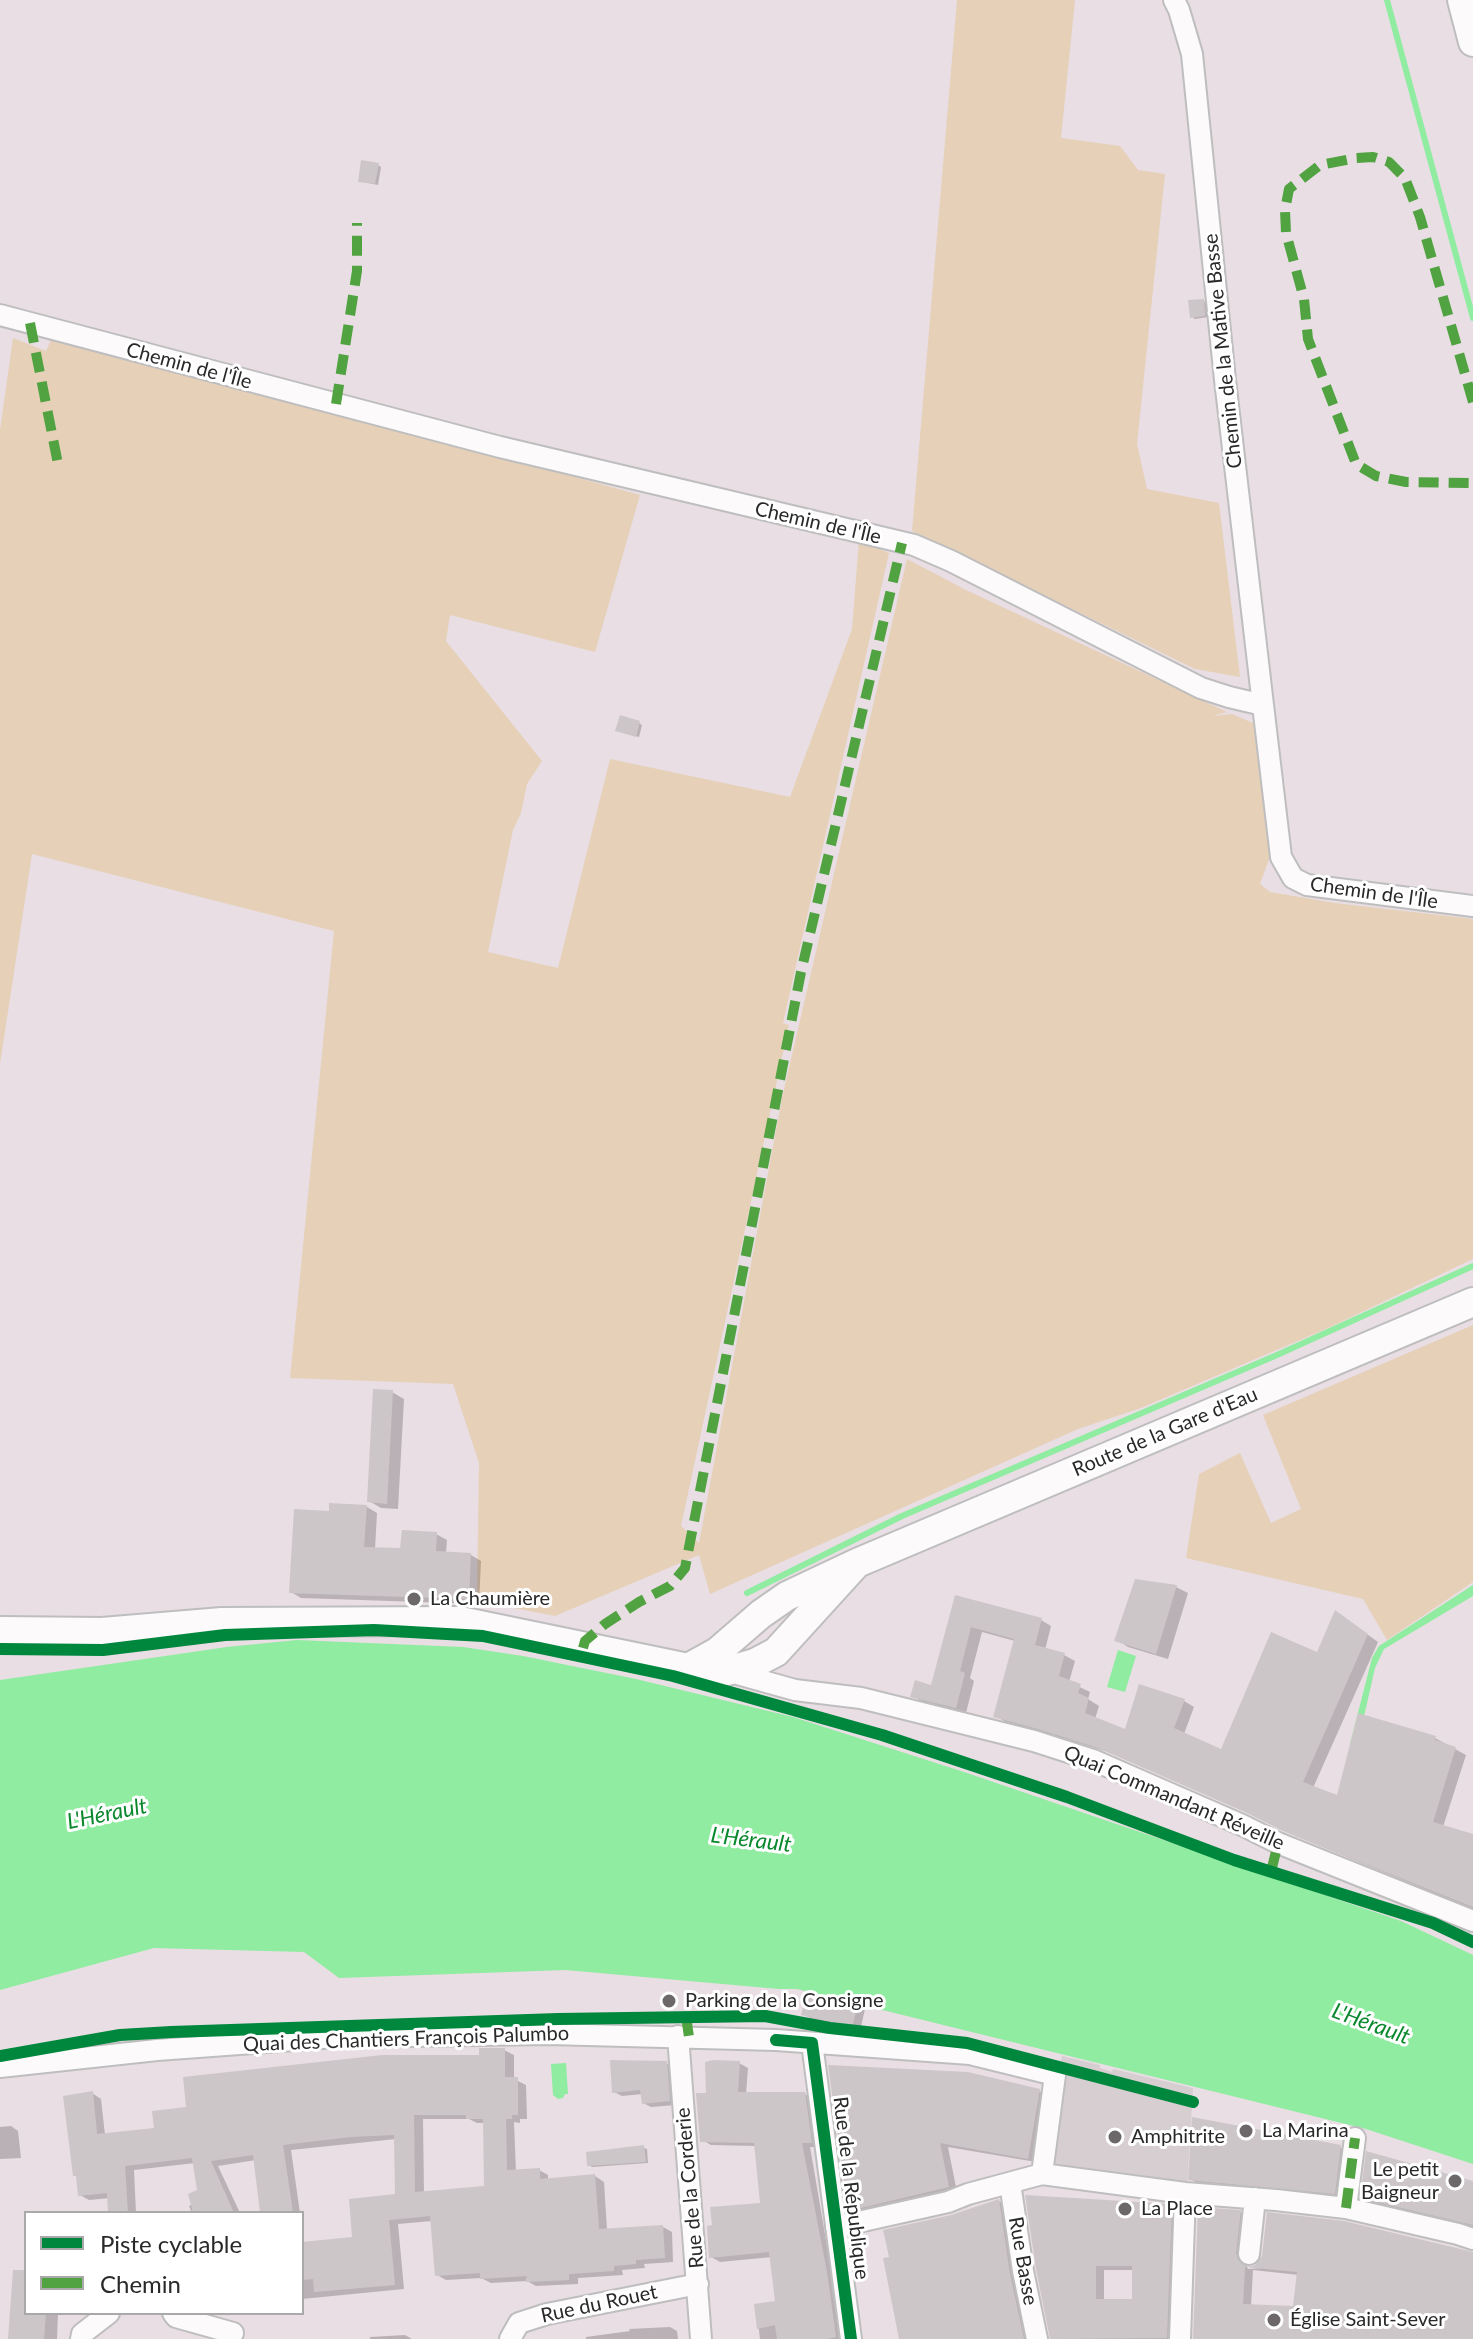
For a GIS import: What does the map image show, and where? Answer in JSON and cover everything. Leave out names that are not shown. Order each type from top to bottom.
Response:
[{"type":"main road","points":[[1462,0],[1473,42]]},
{"type":"main road","name":"Route de la Gare d'Eau","points":[[688,1668],[717,1652],[787,1596],[857,1563],[1473,1302]]},
{"type":"main road","name":"Route de la Gare d'Eau","points":[[738,1672],[776,1652],[857,1563]]},
{"type":"main road","points":[[0,1631],[102,1632],[222,1622],[460,1621],[688,1668],[738,1672]]},
{"type":"street","name":"Chemin de la Mative Basse","points":[[1174,0],[1192,54],[1225,380],[1263,705]]},
{"type":"street","name":"Chemin de l'Île","points":[[0,315],[500,447],[914,545],[1201,688],[1263,705],[1281,857],[1293,878],[1307,885],[1473,906]]},
{"type":"street","points":[[738,1672],[746,1640],[761,1614]]},
{"type":"street","name":"Quai Commandant Réveille","points":[[738,1672],[795,1690],[861,1698],[1034,1741],[1093,1760],[1278,1843],[1473,1921]]},
{"type":"street","name":"Quai des Chantiers François Palumbo","points":[[0,2067],[157,2050],[336,2037],[549,2034],[678,2036],[970,2054],[1055,2075],[1042,2174]]},
{"type":"street","name":"Rue de la Corderie","points":[[678,2036],[701,2339]]},
{"type":"street","name":"Rue de la République","points":[[812,2043],[851,2339]]},
{"type":"street","points":[[1346,2208],[1355,2138]]},
{"type":"street","points":[[836,2227],[948,2202],[1042,2174],[1185,2193],[1346,2208],[1473,2239]]},
{"type":"street","name":"Rue Basse","points":[[1010,2183],[1037,2339]]},
{"type":"street","points":[[1180,2339],[1185,2193]]},
{"type":"street","points":[[1249,2254],[1255,2198]]},
{"type":"street","name":"Rue du Rouet","points":[[510,2339],[519,2323],[547,2314],[698,2284]]},
{"type":"street","points":[[81,2339],[82,2334],[106,2315]]},
{"type":"street","points":[[174,2315],[233,2333]]},
{"type":"shaded area","points":[[957,0],[1075,0],[1061,138],[1120,146],[1138,170],[1165,174],[1137,444],[1147,489],[1219,503],[1240,677],[1195,669],[912,531]]},
{"type":"shaded area","points":[[13,338],[46,351],[52,338],[203,374],[640,495],[595,652],[450,615],[446,641],[542,761],[527,784],[521,813],[513,830],[488,952],[558,968],[610,759],[790,797],[852,629],[859,540],[889,553],[783,1023],[789,1025],[681,1526],[699,1543],[782,1098],[907,559],[966,590],[1227,712],[1212,716],[1232,714],[1253,723],[1271,854],[1260,884],[1270,892],[1473,919],[1473,1259],[1328,1328],[1141,1408],[1078,1429],[710,1594],[699,1555],[555,1616],[477,1601],[479,1463],[453,1384],[290,1378],[334,931],[32,854],[0,1064],[0,430]]},
{"type":"shaded area","points":[[1473,1325],[1473,1582],[1387,1640],[1363,1599],[1186,1558],[1199,1474],[1240,1453],[1271,1523],[1301,1509],[1263,1415]]},
{"type":"shaded area","points":[[1062,2056],[1100,2065],[1100,2068],[1112,2072],[1113,2069],[1193,2088],[1187,2189],[1046,2171]]},
{"type":"water","points":[[1473,1585],[1473,1596],[1384,1649],[1375,1668],[1357,1747],[1350,1744],[1372,1658],[1379,1646]]},
{"type":"water","name":"L'Hérault","points":[[297,1640],[463,1647],[523,1656],[636,1679],[793,1717],[1401,1921],[1473,1955],[1473,2164],[1366,2129],[797,1989],[565,1970],[339,1978],[304,1952],[154,1948],[0,1990],[0,1680],[227,1647]]},
{"type":"water","points":[[1118,1650],[1136,1656],[1125,1692],[1107,1687]]},
{"type":"water","points":[[566,2063],[568,2094],[558,2099],[553,2095],[551,2064]]},
{"type":"building","points":[[361,160],[379,163],[375,184],[358,182]]},
{"type":"building","points":[[1204,299],[1205,316],[1190,318],[1188,300]]},
{"type":"building","points":[[620,715],[640,721],[636,737],[615,731]]},
{"type":"building","points":[[373,1389],[393,1390],[387,1504],[367,1502]]},
{"type":"building","points":[[329,1503],[367,1505],[364,1547],[400,1548],[402,1530],[437,1532],[436,1551],[471,1553],[469,1599],[289,1593],[294,1509],[329,1511]]},
{"type":"building","points":[[1135,1579],[1177,1585],[1156,1654],[1114,1641]]},
{"type":"building","points":[[955,1595],[1042,1618],[1035,1645],[1065,1653],[1059,1676],[1081,1684],[1078,1693],[1089,1698],[1085,1713],[1125,1729],[1139,1684],[1185,1699],[1174,1728],[1221,1749],[1271,1632],[1317,1652],[1335,1610],[1368,1634],[1303,1782],[1337,1795],[1358,1713],[1436,1736],[1435,1740],[1456,1747],[1433,1822],[1473,1834],[1473,1907],[1283,1831],[1098,1748],[993,1717],[1014,1639],[971,1627],[960,1671],[965,1673],[956,1708],[910,1697],[915,1680],[931,1685]]},
{"type":"building","points":[[807,1992],[858,2003],[852,2028],[801,2015]]},
{"type":"building","points":[[479,2048],[505,2048],[505,2077],[518,2077],[518,2115],[506,2119],[507,2170],[540,2168],[540,2179],[595,2174],[599,2229],[663,2225],[665,2258],[636,2260],[636,2264],[614,2266],[614,2271],[569,2274],[569,2280],[525,2282],[527,2276],[480,2279],[480,2273],[435,2276],[430,2216],[389,2220],[395,2285],[314,2292],[313,2279],[304,2280],[304,2242],[352,2237],[349,2199],[395,2194],[394,2135],[283,2145],[293,2211],[260,2211],[253,2155],[211,2161],[233,2211],[192,2211],[188,2194],[197,2190],[192,2158],[125,2166],[128,2211],[108,2211],[107,2193],[78,2196],[63,2096],[93,2091],[97,2134],[154,2128],[152,2111],[186,2107],[183,2077],[382,2055],[479,2055]],"holes":[[[414,2115],[466,2115],[466,2119],[483,2119],[484,2186],[415,2192]]]},
{"type":"building","points":[[610,2060],[667,2061],[670,2101],[642,2104],[640,2090],[612,2093]]},
{"type":"building","points":[[740,2061],[738,2092],[805,2092],[812,2143],[802,2143],[836,2337],[777,2339],[775,2325],[757,2329],[754,2304],[775,2301],[769,2252],[709,2258],[707,2226],[712,2225],[710,2207],[760,2203],[754,2143],[700,2142],[696,2093],[706,2093],[705,2062]]},
{"type":"building","points":[[828,2065],[968,2072],[1040,2089],[1028,2159],[940,2143],[949,2187],[848,2211]]},
{"type":"building","points":[[1192,2117],[1341,2145],[1335,2194],[1188,2180]]},
{"type":"building","points":[[644,2145],[646,2162],[587,2166],[586,2152]]},
{"type":"building","points":[[1366,2151],[1473,2181],[1473,2225],[1360,2198]]},
{"type":"building","points":[[1025,2195],[1172,2204],[1167,2338],[1050,2339]],"holes":[[[1096,2266],[1132,2266],[1132,2299],[1096,2299]]]},
{"type":"building","points":[[999,2199],[1024,2339],[899,2339],[883,2258],[889,2257],[883,2230],[951,2215]]},
{"type":"building","points":[[1198,2207],[1241,2210],[1236,2253],[1238,2260],[1247,2267],[1255,2265],[1262,2256],[1267,2212],[1344,2221],[1473,2252],[1473,2339],[1193,2339]],"holes":[[[1245,2267],[1297,2272],[1293,2306],[1243,2304]]]},
{"type":"building","points":[[13,2270],[24,2270],[24,2315],[46,2315],[44,2339],[8,2339]]},
{"type":"waterway","points":[[1387,0],[1473,318]]},
{"type":"waterway","points":[[747,1593],[902,1516],[1277,1355],[1473,1266]]},
{"type":"marked path","points":[[1473,402],[1420,217],[1405,178],[1389,162],[1373,157],[1320,165],[1289,189],[1285,210],[1286,233],[1304,299],[1308,339],[1356,464],[1376,476],[1406,482],[1473,483]]},
{"type":"marked path","points":[[336,404],[357,271],[357,223]]},
{"type":"marked path","points":[[30,323],[59,469]]},
{"type":"marked path","points":[[583,1648],[585,1641],[605,1624],[670,1586],[685,1568],[801,972],[902,543]]},
{"type":"marked path","points":[[1271,1872],[1278,1843]]},
{"type":"marked path","points":[[686,2016],[689,2037]]},
{"type":"marked path","points":[[1346,2208],[1355,2138]]},
{"type":"cycle path","points":[[0,1649],[103,1650],[225,1635],[374,1630],[483,1636],[673,1676],[882,1735],[1067,1797],[1234,1860],[1433,1923],[1473,1942]]},
{"type":"cycle path","points":[[0,2056],[120,2035],[171,2032],[558,2019],[765,2016],[830,2028],[967,2043],[1193,2102]]},
{"type":"cycle path","points":[[776,2040],[812,2043],[851,2339]]},
{"type":"place","name":"La Chaumière","points":[[414,1599]]},
{"type":"place","name":"Parking de la Consigne","points":[[669,2001]]},
{"type":"place","name":"La Marina","points":[[1246,2131]]},
{"type":"place","name":"Amphitrite","points":[[1115,2137]]},
{"type":"place","name":"Le petit Baigneur","points":[[1455,2181]]},
{"type":"place","name":"La Place","points":[[1125,2209]]},
{"type":"place","name":"Église Saint-Sever","points":[[1274,2320]]}]
